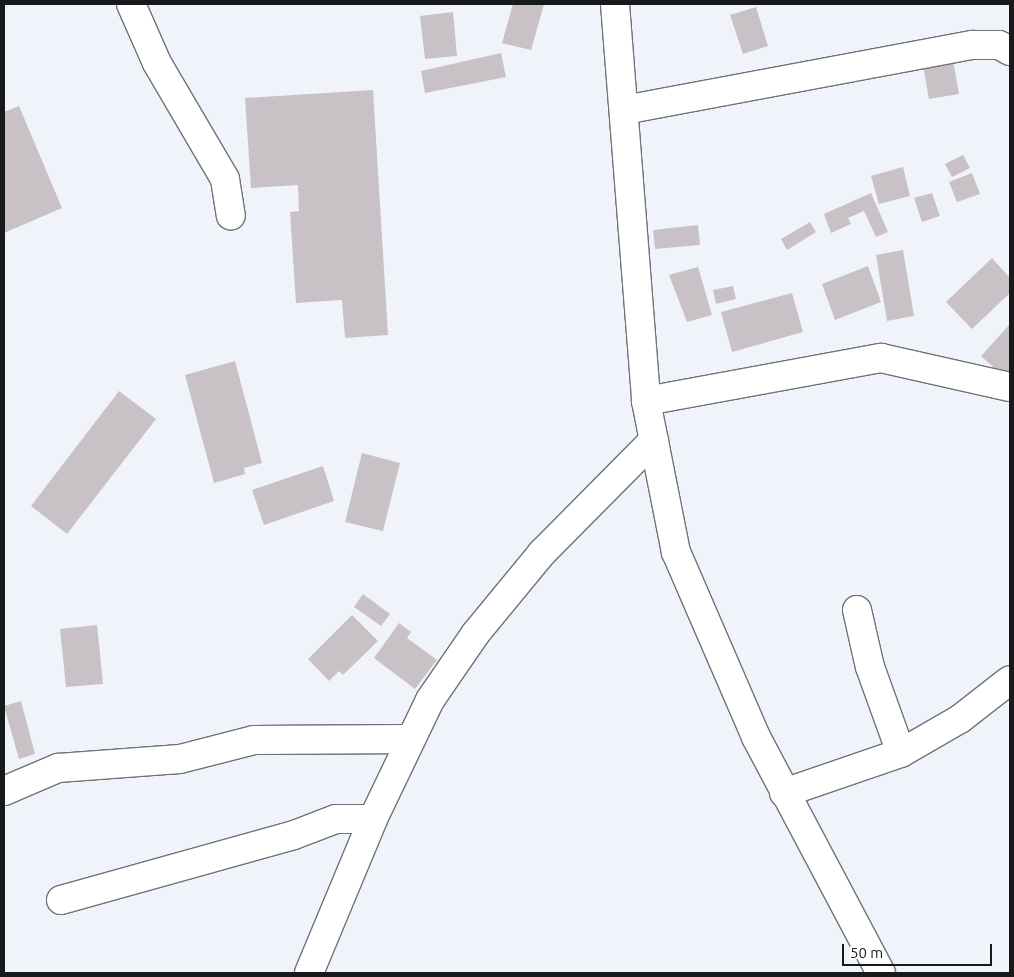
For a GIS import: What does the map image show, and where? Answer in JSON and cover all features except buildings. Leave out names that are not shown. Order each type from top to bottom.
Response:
[{"type":"street","points":[[131,4],[157,63],[225,179],[232,216]]},
{"type":"street","points":[[615,4],[646,401],[676,552],[784,793],[881,973]]},
{"type":"street","points":[[624,110],[973,45],[1000,45],[1010,51]]},
{"type":"street","points":[[646,401],[861,359],[881,358],[1010,387]]},
{"type":"street","points":[[309,973],[372,819],[430,700],[476,633],[542,554],[654,440]]},
{"type":"street","points":[[857,610],[866,652],[901,753]]},
{"type":"street","points":[[784,793],[901,753],[960,719],[1010,680]]},
{"type":"street","points":[[4,791],[58,768],[180,759],[254,740],[411,739]]},
{"type":"street","points":[[60,900],[294,835],[336,819],[372,819]]}]
